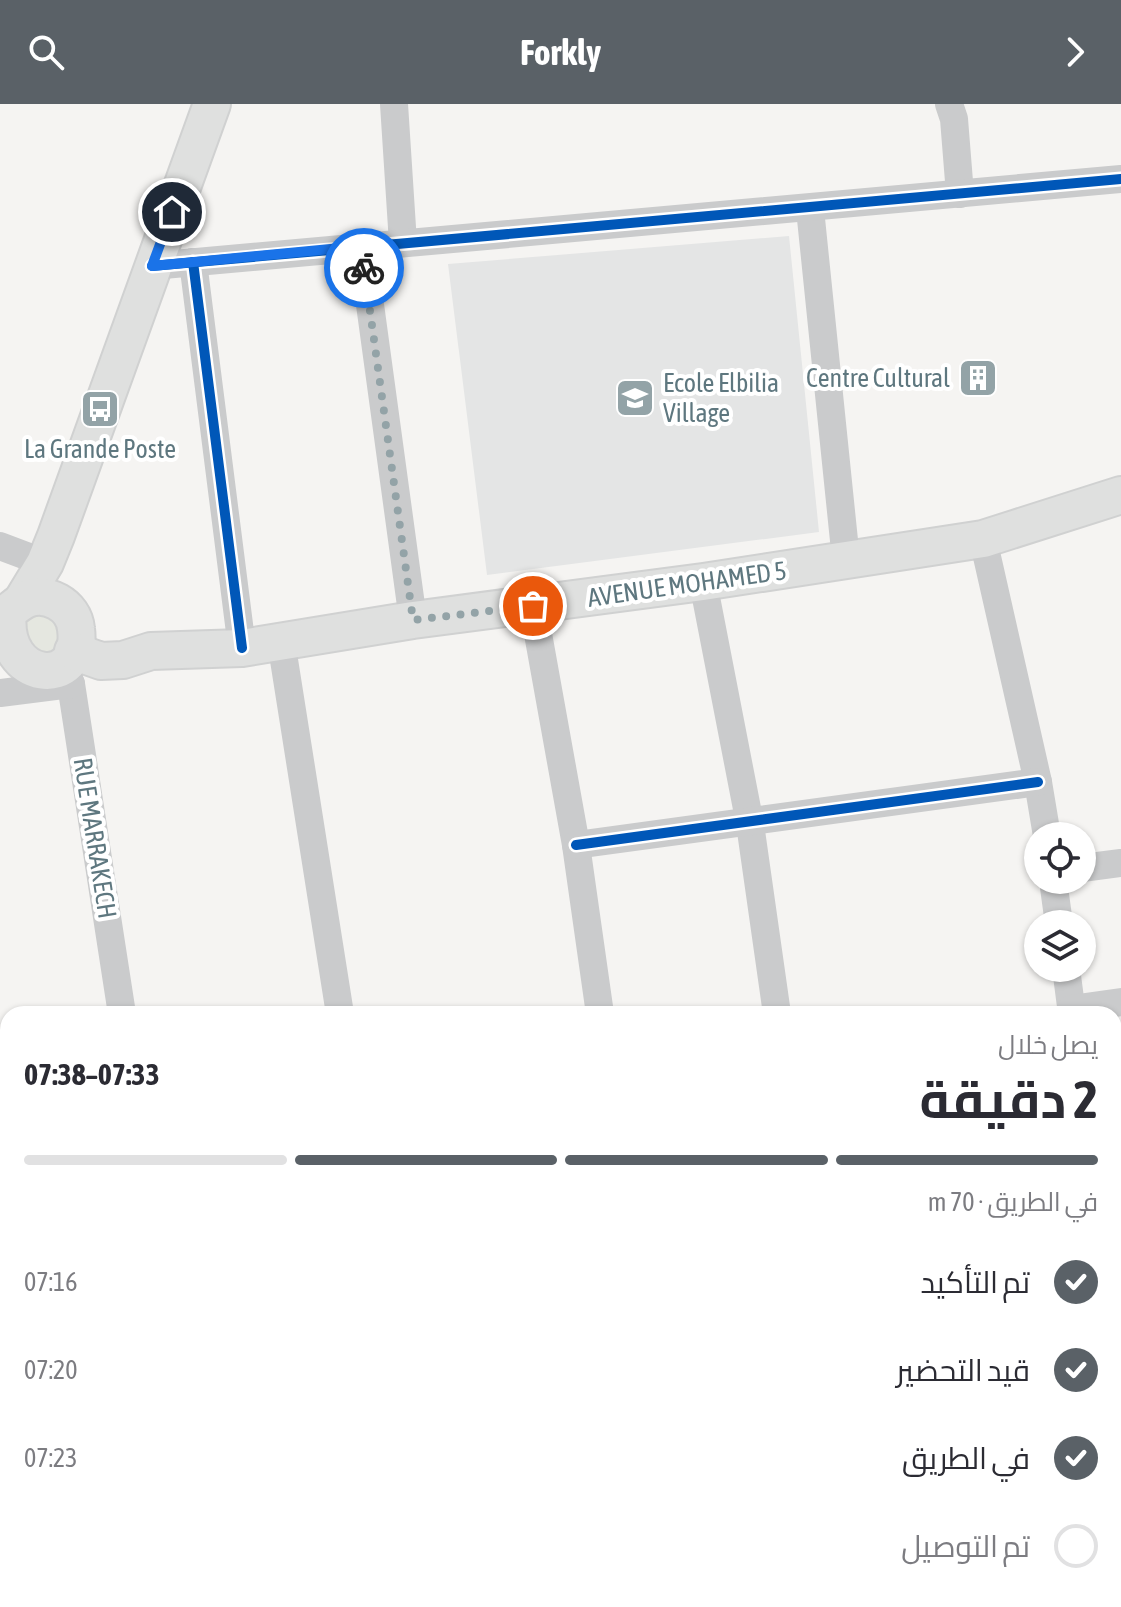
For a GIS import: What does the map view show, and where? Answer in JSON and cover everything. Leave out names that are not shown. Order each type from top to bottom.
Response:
[{"type":"main road","points":[[66,505],[71,593],[70,646],[37,672],[6,675],[3,624],[45,563],[152,266],[212,104]]},
{"type":"main road","name":"AVENUE MOHAMED 5","points":[[10,611],[42,597],[70,646],[101,661],[123,660],[151,651],[242,648],[413,620],[703,582],[983,539],[1121,495]]},
{"type":"street","points":[[394,104],[403,243]]},
{"type":"street","points":[[949,104],[954,119],[960,194]]},
{"type":"street","points":[[152,266],[1121,179]]},
{"type":"street","points":[[810,209],[846,560]]},
{"type":"street","points":[[362,246],[413,620]]},
{"type":"street","points":[[193,262],[242,648]]},
{"type":"street","points":[[983,539],[1045,822]]},
{"type":"street","points":[[0,546],[45,563]]},
{"type":"street","points":[[703,582],[750,824],[776,1006]]},
{"type":"street","points":[[533,606],[576,845],[599,1006]]},
{"type":"street","points":[[281,641],[339,1006]]},
{"type":"street","name":"RUE MARRAKECH","points":[[70,646],[121,1006]]},
{"type":"street","points":[[576,845],[750,824],[1038,782]]},
{"type":"street","points":[[1096,866],[1121,863]]},
{"type":"street","points":[[1068,982],[1071,1006]]},
{"type":"street","points":[[1099,1006],[1121,1002]]},
{"type":"shaded area","name":"Ecole Elbilia Village","points":[[789,236],[819,532],[487,575],[448,264]]},
{"type":"shaded area","points":[[41,615],[54,621],[60,634],[54,647],[41,653],[28,647],[22,634],[28,621]]},
{"type":"cycle path","points":[[152,266],[1121,179]]},
{"type":"cycle path","points":[[193,262],[242,648]]},
{"type":"cycle path","points":[[576,845],[1038,782]]},
{"type":"way so far","points":[[364,268],[413,620],[533,606]]},
{"type":"place","name":"Centre Cultural","points":[[978,378]]},
{"type":"place","name":"Ecole Elbilia Village","points":[[635,398]]},
{"type":"place","name":"La Grande Poste","points":[[100,409]]},
{"type":"route","points":[[172,212],[152,266],[362,246],[364,268]]}]
